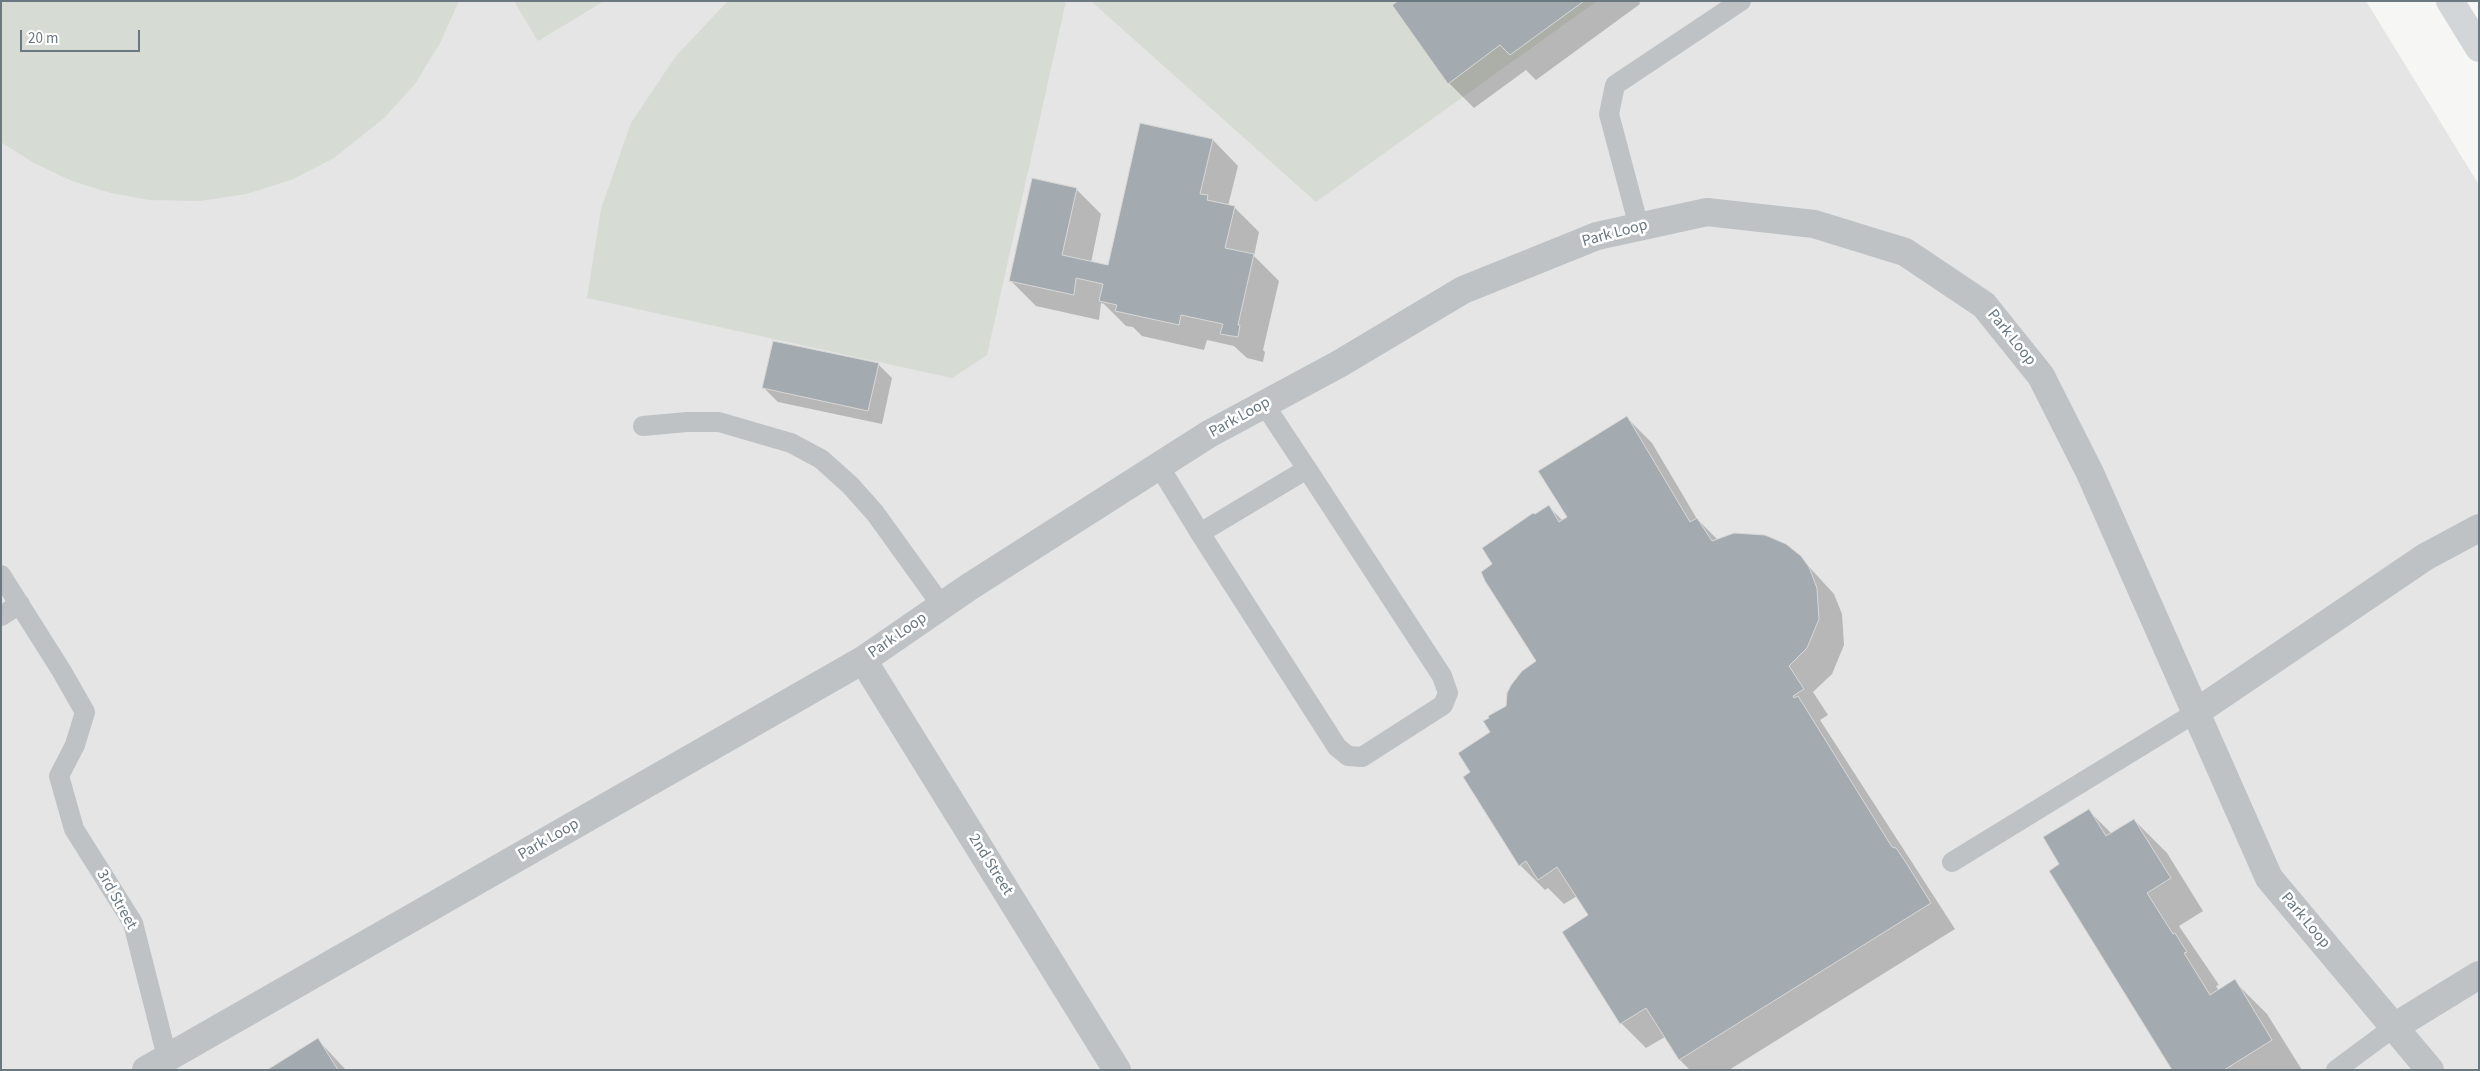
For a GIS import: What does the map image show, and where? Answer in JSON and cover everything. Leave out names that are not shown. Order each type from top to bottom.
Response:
[{"type":"main road","points":[[2450,1],[2479,48]]},
{"type":"street","name":"Park Loop","points":[[157,1064],[863,660],[1084,512],[1264,404],[1339,364],[1463,290],[1598,236],[1707,212],[1814,224],[1905,252],[1984,304],[2041,376],[2090,473],[2269,878],[2430,1070]]},
{"type":"street","points":[[2195,713],[2425,557],[2479,528]]},
{"type":"street","name":"2nd Street","points":[[863,660],[1117,1070]]},
{"type":"street","points":[[2394,1027],[2479,975]]},
{"type":"lane","points":[[1639,227],[1609,114],[1615,85],[1741,1]]},
{"type":"lane","points":[[1159,466],[1338,748],[1348,756],[1362,757],[1443,705],[1448,694],[1442,676],[1264,404]]},
{"type":"lane","points":[[643,426],[687,422],[719,422],[791,443],[820,459],[850,485],[875,513],[942,606]]},
{"type":"lane","points":[[1200,533],[1306,469]]},
{"type":"lane","points":[[1,575],[20,604],[1,616]]},
{"type":"lane","name":"3rd Street","points":[[20,604],[85,712],[75,746],[59,776],[74,829],[133,923],[157,1064]]},
{"type":"lane","points":[[1952,862],[2195,713]]},
{"type":"lane","points":[[2336,1070],[2394,1027]]},
{"type":"shaded area","points":[[1,1],[2366,1],[2479,185],[2479,1070],[1,1070]]},
{"type":"shaded area","points":[[1,1],[459,1],[440,43],[415,84],[384,118],[334,158],[291,180],[246,194],[200,201],[149,200],[111,193],[72,181],[34,163],[1,142]]},
{"type":"shaded area","points":[[514,1],[604,1],[538,41]]},
{"type":"shaded area","points":[[728,1],[1066,1],[987,355],[952,378],[587,298],[601,209],[631,123],[676,56]]},
{"type":"shaded area","points":[[1091,1],[1597,1],[1316,202]]},
{"type":"building","points":[[1398,1],[1584,1],[1510,55],[1500,45],[1448,84],[1392,5]]},
{"type":"building","points":[[1140,123],[1213,139],[1200,194],[1208,195],[1207,200],[1235,206],[1225,248],[1254,254],[1238,325],[1240,325],[1238,337],[1220,334],[1223,324],[1181,315],[1179,325],[1115,311],[1117,305],[1099,301],[1103,284],[1076,278],[1074,295],[1009,281],[1032,178],[1077,188],[1062,255],[1108,265]]},
{"type":"building","points":[[773,341],[879,363],[868,411],[762,388]]},
{"type":"building","points":[[1627,416],[1690,522],[1697,518],[1712,541],[1734,533],[1765,535],[1786,544],[1801,556],[1809,567],[1817,588],[1819,619],[1807,648],[1789,666],[1804,689],[1793,696],[1794,698],[1798,696],[1892,847],[1896,848],[1931,903],[1679,1060],[1646,1008],[1620,1024],[1562,932],[1588,915],[1557,867],[1538,880],[1526,861],[1519,866],[1463,777],[1470,772],[1458,753],[1490,732],[1483,721],[1506,706],[1507,693],[1511,685],[1522,671],[1536,661],[1485,581],[1481,572],[1492,564],[1482,548],[1533,513],[1535,514],[1549,505],[1559,522],[1567,517],[1538,471]]},
{"type":"building","points":[[2089,809],[2106,836],[2134,819],[2171,878],[2147,893],[2187,952],[2184,953],[2210,995],[2235,979],[2272,1040],[2224,1070],[2172,1070],[2049,871],[2059,864],[2043,837]]},
{"type":"building","points":[[318,1038],[338,1070],[267,1070]]}]
